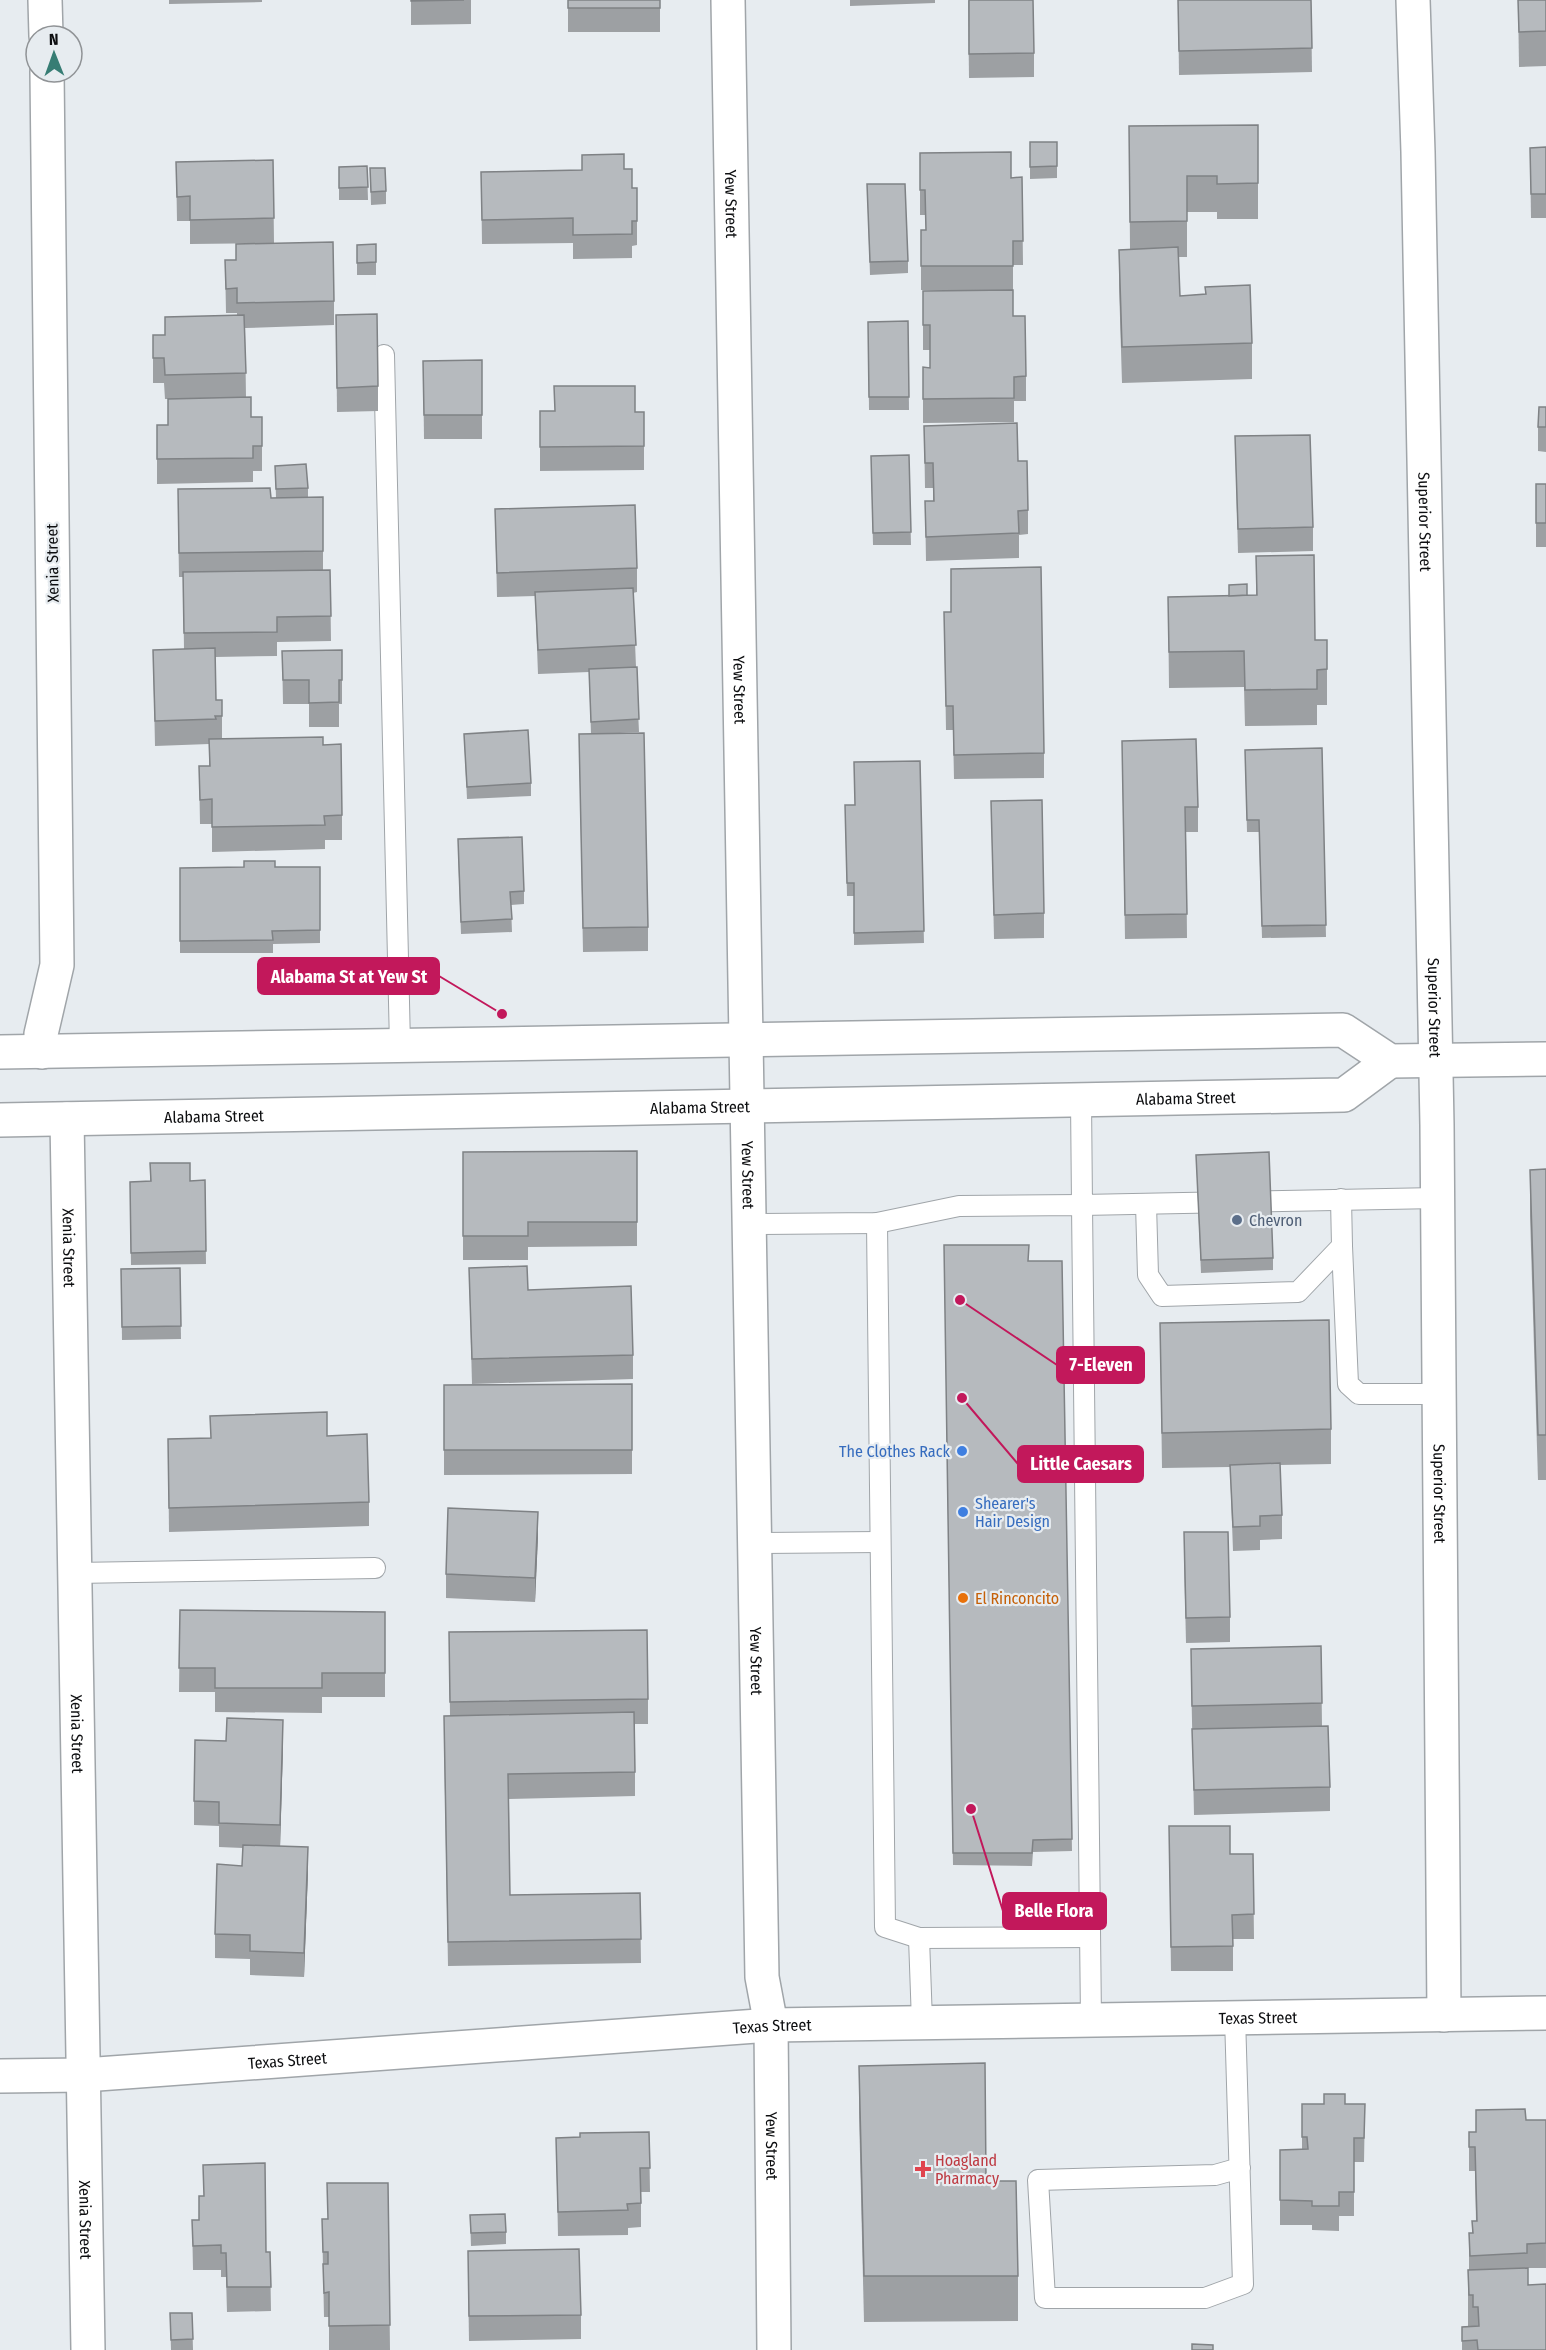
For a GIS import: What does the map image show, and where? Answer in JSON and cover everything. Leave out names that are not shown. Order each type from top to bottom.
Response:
[{"type":"street","points":[[45,0],[46,24]]},
{"type":"street","name":"Yew Street","points":[[728,0],[762,1977],[771,2025],[774,2350]]},
{"type":"street","name":"Superior Street","points":[[1413,0],[1418,152],[1435,1061],[1444,2014]]},
{"type":"street","name":"Xenia Street","points":[[42,1052],[41,1034],[57,965],[47,84]]},
{"type":"street","points":[[0,1052],[1343,1030],[1390,1061],[1546,1059]]},
{"type":"street","name":"Alabama Street","points":[[0,1120],[1344,1095],[1390,1061]]},
{"type":"street","name":"Xenia Street","points":[[66,1119],[88,2350]]},
{"type":"street","name":"Texas Street","points":[[0,2076],[84,2074],[771,2025],[1546,2013]]},
{"type":"lane","points":[[384,356],[400,1045]]},
{"type":"lane","points":[[1081,1100],[1091,2020]]},
{"type":"lane","points":[[750,1224],[877,1223],[959,1206],[1437,1198]]},
{"type":"lane","points":[[1341,1199],[1348,1384],[1359,1395],[1439,1394]]},
{"type":"lane","points":[[1146,1204],[1148,1275],[1162,1296],[1298,1292],[1342,1246]]},
{"type":"lane","points":[[877,1223],[885,1927],[919,1938],[1090,1937]]},
{"type":"lane","points":[[755,1543],[880,1542]]},
{"type":"lane","points":[[75,1573],[375,1568]]},
{"type":"lane","points":[[919,1938],[922,2022]]},
{"type":"lane","points":[[1235,2018],[1240,2168],[1243,2284],[1205,2298],[1045,2298],[1038,2180],[1215,2175],[1240,2168]]},
{"type":"building","points":[[411,0],[464,0],[411,1]]},
{"type":"building","points":[[568,0],[660,0],[660,8],[568,8]]},
{"type":"building","points":[[969,0],[1033,0],[1034,53],[969,54]]},
{"type":"building","points":[[1178,0],[1311,0],[1312,48],[1179,51]]},
{"type":"building","points":[[1518,0],[1546,0],[1546,31],[1519,32]]},
{"type":"building","points":[[1258,125],[1258,183],[1217,184],[1217,176],[1187,176],[1187,221],[1130,222],[1129,126]]},
{"type":"building","points":[[1030,142],[1057,142],[1057,166],[1030,167]]},
{"type":"building","points":[[1546,147],[1546,194],[1531,194],[1530,148]]},
{"type":"building","points":[[1011,152],[1011,178],[1022,177],[1023,241],[1013,241],[1013,266],[921,266],[921,230],[926,230],[925,190],[920,190],[920,153]]},
{"type":"building","points":[[624,154],[624,169],[632,169],[632,188],[637,188],[637,221],[632,221],[632,234],[573,235],[573,218],[482,220],[481,172],[582,170],[582,155]]},
{"type":"building","points":[[273,160],[274,218],[190,220],[190,196],[177,197],[176,162]]},
{"type":"building","points":[[367,166],[368,187],[339,188],[339,167]]},
{"type":"building","points":[[370,168],[385,168],[386,191],[371,192]]},
{"type":"building","points":[[867,184],[905,184],[908,261],[870,262]]},
{"type":"building","points":[[333,242],[334,301],[237,303],[237,288],[226,289],[225,260],[236,260],[236,244]]},
{"type":"building","points":[[376,244],[376,262],[357,263],[357,245]]},
{"type":"building","points":[[1178,247],[1180,296],[1206,294],[1205,287],[1250,285],[1252,343],[1122,347],[1119,250]]},
{"type":"building","points":[[1013,290],[1013,316],[1025,316],[1026,376],[1014,377],[1014,398],[923,399],[923,367],[930,368],[930,325],[923,325],[923,291]]},
{"type":"building","points":[[377,314],[378,386],[337,388],[336,315]]},
{"type":"building","points":[[244,315],[246,373],[165,375],[164,358],[153,358],[153,335],[165,335],[165,317]]},
{"type":"building","points":[[908,321],[909,397],[869,397],[868,322]]},
{"type":"building","points":[[482,360],[482,415],[424,415],[423,361]]},
{"type":"building","points":[[554,386],[635,386],[635,412],[644,412],[644,446],[540,447],[540,411],[555,411]]},
{"type":"building","points":[[251,397],[251,417],[262,417],[262,446],[253,446],[253,458],[157,459],[157,425],[168,425],[168,399]]},
{"type":"building","points":[[1539,407],[1546,407],[1546,427],[1538,427]]},
{"type":"building","points":[[1017,423],[1018,461],[1027,461],[1028,510],[1018,511],[1019,533],[926,537],[925,501],[934,501],[933,463],[925,463],[924,426]]},
{"type":"building","points":[[1310,435],[1313,527],[1238,529],[1235,436]]},
{"type":"building","points":[[909,455],[911,532],[873,533],[871,456]]},
{"type":"building","points":[[306,464],[308,488],[276,489],[275,466]]},
{"type":"building","points":[[1536,484],[1546,484],[1546,523],[1536,523]]},
{"type":"building","points":[[270,488],[271,498],[323,497],[323,551],[179,553],[178,489]]},
{"type":"building","points":[[635,505],[637,568],[497,573],[495,509]]},
{"type":"building","points":[[1314,555],[1315,640],[1327,640],[1327,669],[1317,670],[1317,689],[1245,690],[1244,651],[1169,652],[1168,597],[1257,595],[1256,556]]},
{"type":"building","points":[[1041,567],[1044,753],[954,755],[953,706],[946,706],[944,612],[951,612],[951,569]]},
{"type":"building","points":[[330,570],[331,616],[277,617],[277,632],[184,633],[183,572]]},
{"type":"building","points":[[1247,584],[1247,595],[1229,596],[1229,585]]},
{"type":"building","points":[[633,588],[636,645],[538,650],[535,592]]},
{"type":"building","points":[[215,648],[216,700],[222,700],[222,716],[215,716],[216,719],[155,721],[153,650]]},
{"type":"building","points":[[342,650],[339,702],[309,703],[309,680],[283,680],[282,651]]},
{"type":"building","points":[[637,667],[639,719],[591,722],[589,669]]},
{"type":"building","points":[[528,730],[531,783],[467,787],[464,734]]},
{"type":"building","points":[[644,733],[648,927],[583,928],[579,734]]},
{"type":"building","points":[[323,737],[323,745],[341,744],[342,815],[324,816],[325,825],[212,827],[212,799],[200,800],[199,766],[210,766],[209,739]]},
{"type":"building","points":[[1196,739],[1198,807],[1185,807],[1187,914],[1125,915],[1122,741]]},
{"type":"building","points":[[1322,748],[1326,925],[1262,926],[1259,820],[1247,820],[1245,750]]},
{"type":"building","points":[[920,761],[924,931],[854,933],[854,883],[847,883],[845,805],[855,805],[854,762]]},
{"type":"building","points":[[1042,800],[1044,913],[994,915],[991,801]]},
{"type":"building","points":[[522,837],[524,891],[510,892],[512,919],[461,922],[458,839]]},
{"type":"building","points":[[244,861],[275,861],[275,867],[320,867],[320,930],[272,931],[273,940],[180,941],[180,868],[244,867]]},
{"type":"building","points":[[637,1151],[637,1222],[528,1222],[528,1236],[463,1236],[463,1152]]},
{"type":"building","points":[[1269,1152],[1273,1258],[1201,1260],[1196,1155]]},
{"type":"building","points":[[150,1163],[190,1163],[190,1181],[205,1180],[206,1251],[131,1253],[130,1182],[151,1181]]},
{"type":"building","points":[[1546,1169],[1546,1435],[1538,1435],[1530,1170]]},
{"type":"building","points":[[944,1245],[1029,1245],[1028,1261],[1062,1261],[1072,1839],[1033,1840],[1032,1853],[953,1853]]},
{"type":"building","points":[[527,1266],[528,1290],[631,1286],[633,1355],[472,1359],[469,1268]]},
{"type":"building","points":[[180,1268],[181,1326],[122,1327],[121,1269]]},
{"type":"building","points":[[1329,1320],[1331,1429],[1162,1433],[1160,1323]]},
{"type":"building","points":[[632,1384],[632,1450],[444,1450],[444,1385]]},
{"type":"building","points":[[327,1412],[327,1436],[367,1434],[369,1502],[169,1508],[168,1439],[211,1438],[210,1416]]},
{"type":"building","points":[[1280,1463],[1282,1515],[1260,1516],[1260,1526],[1233,1527],[1230,1465]]},
{"type":"building","points":[[448,1508],[538,1512],[535,1578],[446,1574]]},
{"type":"building","points":[[1184,1532],[1228,1532],[1230,1617],[1186,1618]]},
{"type":"building","points":[[180,1610],[385,1612],[385,1673],[322,1673],[322,1688],[215,1688],[215,1668],[179,1668]]},
{"type":"building","points":[[647,1630],[648,1699],[450,1702],[449,1632]]},
{"type":"building","points":[[1321,1646],[1322,1703],[1192,1706],[1191,1649]]},
{"type":"building","points":[[634,1712],[635,1772],[508,1774],[510,1895],[640,1893],[641,1939],[448,1942],[444,1716]]},
{"type":"building","points":[[227,1718],[283,1720],[280,1825],[219,1823],[219,1802],[194,1801],[195,1740],[226,1741]]},
{"type":"building","points":[[1328,1726],[1330,1787],[1194,1790],[1192,1729]]},
{"type":"building","points":[[1169,1826],[1230,1826],[1230,1854],[1253,1854],[1254,1914],[1232,1915],[1233,1946],[1171,1947]]},
{"type":"building","points":[[243,1845],[308,1847],[304,1953],[250,1951],[250,1935],[215,1934],[217,1864],[242,1866]]},
{"type":"building","name":"Hoagland Pharmacy","points":[[985,2063],[986,2181],[1016,2181],[1018,2276],[864,2276],[859,2066]]},
{"type":"building","points":[[1324,2094],[1345,2094],[1345,2104],[1365,2104],[1364,2138],[1354,2138],[1354,2192],[1339,2192],[1339,2206],[1312,2206],[1312,2201],[1280,2200],[1280,2150],[1308,2149],[1307,2137],[1302,2137],[1302,2104],[1324,2104]]},
{"type":"building","points":[[1525,2109],[1526,2120],[1546,2120],[1546,2243],[1527,2244],[1527,2253],[1470,2256],[1469,2233],[1473,2233],[1472,2221],[1477,2221],[1475,2147],[1469,2147],[1469,2132],[1476,2132],[1476,2110]]},
{"type":"building","points":[[649,2132],[650,2168],[640,2168],[641,2203],[627,2204],[628,2210],[558,2212],[556,2138],[580,2137],[580,2133]]},
{"type":"building","points":[[265,2163],[266,2252],[270,2252],[271,2287],[227,2287],[226,2253],[221,2253],[221,2245],[193,2246],[192,2220],[199,2220],[199,2196],[204,2196],[203,2165]]},
{"type":"building","points":[[327,2183],[388,2183],[390,2325],[329,2326],[329,2292],[324,2293],[323,2264],[328,2264],[328,2252],[323,2252],[322,2219],[328,2219]]},
{"type":"building","points":[[505,2214],[506,2232],[471,2233],[470,2215]]},
{"type":"building","points":[[579,2249],[581,2315],[469,2316],[468,2251]]},
{"type":"building","points":[[1528,2268],[1528,2285],[1546,2284],[1546,2350],[1478,2350],[1477,2340],[1462,2341],[1462,2327],[1479,2326],[1478,2307],[1473,2307],[1473,2295],[1469,2295],[1468,2270]]},
{"type":"building","points":[[170,2313],[192,2313],[193,2339],[171,2340]]},
{"type":"building","points":[[1192,2344],[1213,2345],[1213,2350],[1192,2350]]},
{"type":"place","name":"Alabama St at Yew St","points":[[502,1014]]},
{"type":"place","name":"Chevron","points":[[1237,1220]]},
{"type":"place","name":"7-Eleven","points":[[960,1300]]},
{"type":"place","name":"Little Caesars","points":[[962,1398]]},
{"type":"place","name":"The Clothes Rack","points":[[962,1451]]},
{"type":"place","name":"Shearer's Hair Design","points":[[963,1512]]},
{"type":"place","name":"El Rinconcito","points":[[963,1598]]},
{"type":"place","name":"Belle Flora","points":[[971,1809]]},
{"type":"place","name":"Hoagland Pharmacy","points":[[923,2169]]}]
